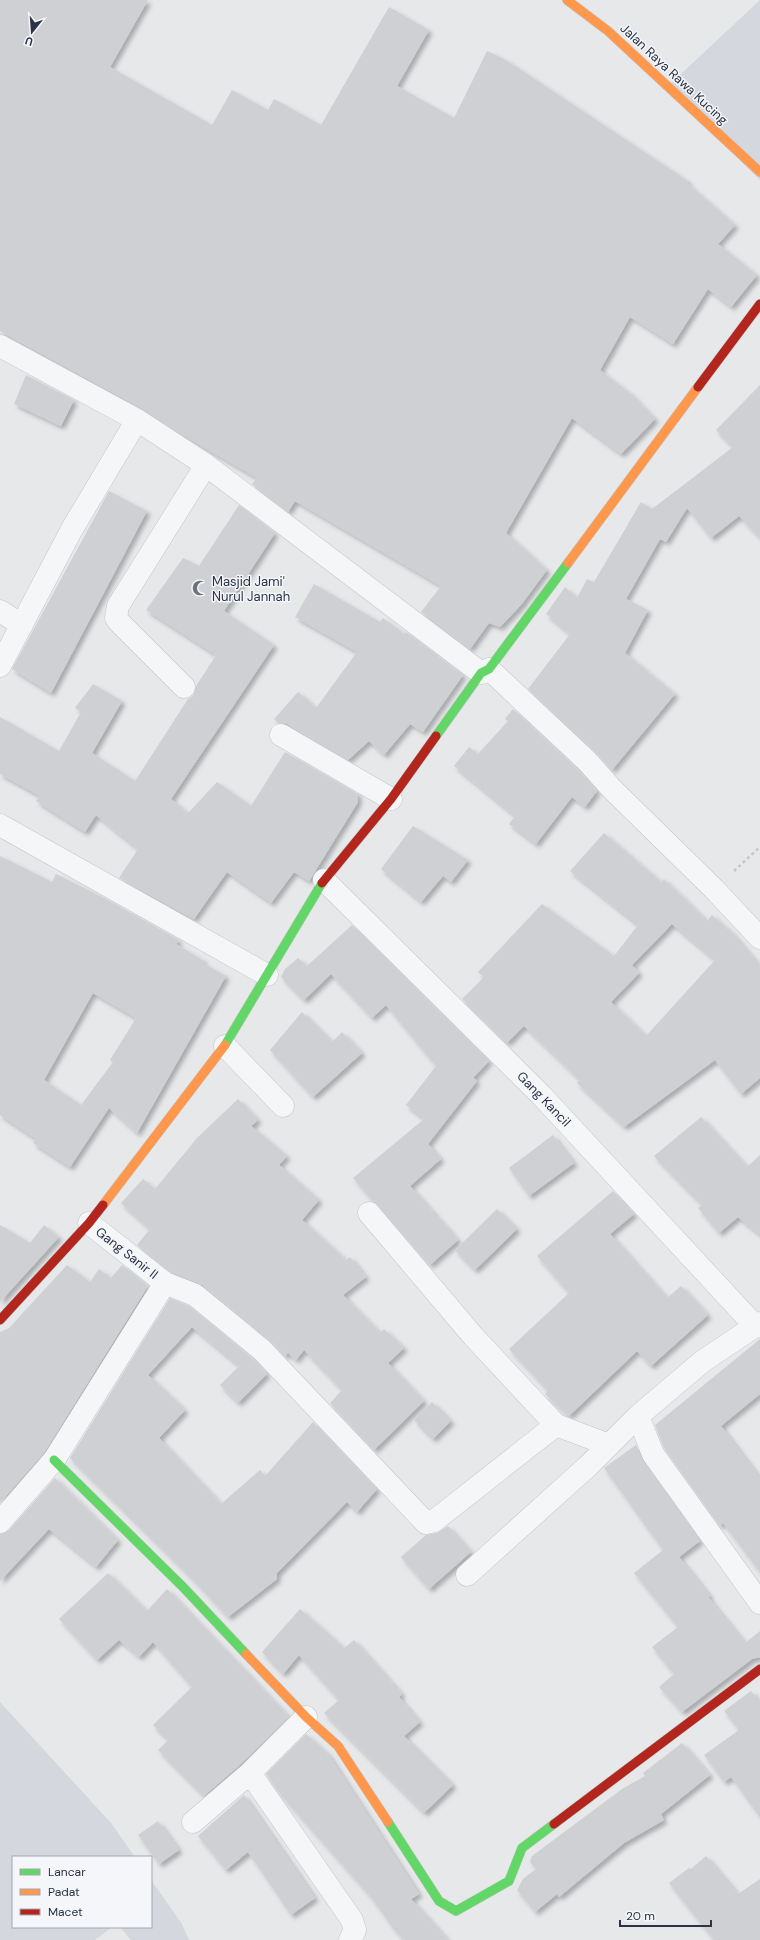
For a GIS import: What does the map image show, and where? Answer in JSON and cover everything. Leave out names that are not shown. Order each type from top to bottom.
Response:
[{"type":"street","name":"Jalan Raya Rawa Kucing","points":[[567,0],[608,31],[760,172]]},
{"type":"street","points":[[0,1320],[89,1223],[224,1046],[324,880],[391,799],[760,304]]},
{"type":"street","points":[[0,346],[137,420],[206,465],[485,671],[587,761],[612,789],[714,889],[760,938]]},
{"type":"street","points":[[0,666],[72,529],[137,420]]},
{"type":"street","points":[[184,687],[118,621],[116,612],[118,606],[206,465]]},
{"type":"street","points":[[0,611],[22,625]]},
{"type":"street","points":[[281,735],[391,799]]},
{"type":"street","points":[[0,825],[267,975]]},
{"type":"street","name":"Gang Kancil","points":[[324,880],[541,1095],[758,1325]]},
{"type":"street","points":[[224,1046],[283,1106]]},
{"type":"street","points":[[369,1213],[473,1336],[556,1425],[608,1445]]},
{"type":"street","name":"Gang Sanir II","points":[[89,1223],[165,1283],[195,1295],[262,1350],[426,1523],[434,1521],[556,1425]]},
{"type":"street","points":[[0,1522],[54,1460],[165,1283]]},
{"type":"street","points":[[467,1575],[588,1466],[638,1416],[703,1361],[758,1325]]},
{"type":"street","points":[[638,1416],[653,1454],[760,1603]]},
{"type":"street","points":[[54,1460],[183,1587],[306,1717],[338,1746],[439,1901],[456,1911],[509,1881],[522,1848],[760,1669]]},
{"type":"street","points":[[193,1822],[250,1773],[306,1717]]},
{"type":"street","points":[[250,1773],[352,1920],[355,1930],[350,1940]]},
{"type":"path","points":[[714,889],[760,847]]},
{"type":"shaded area","points":[[760,0],[760,180],[667,87]]},
{"type":"shaded area","points":[[0,1702],[111,1823],[134,1856],[12,1856],[12,1928],[111,1928],[95,1940],[0,1940]]},
{"type":"shaded area","points":[[152,1881],[182,1924],[189,1940],[131,1940],[121,1928],[152,1928]]},
{"type":"building","points":[[0,0],[148,0],[110,67],[212,125],[232,90],[268,110],[274,99],[321,125],[389,7],[429,30],[397,86],[454,118],[487,51],[506,60],[688,181],[687,183],[735,225],[718,244],[757,275],[731,307],[708,289],[673,344],[630,317],[600,370],[631,394],[655,419],[621,454],[572,418],[506,533],[547,570],[521,605],[500,627],[489,623],[470,649],[421,612],[441,586],[295,501],[288,512],[252,484],[257,478],[181,434],[143,409],[0,331]]},
{"type":"building","points":[[26,375],[74,400],[61,426],[14,404]]},
{"type":"building","points":[[760,385],[760,538],[739,516],[711,538],[687,508],[666,542],[660,539],[626,599],[648,610],[625,653],[675,694],[612,770],[596,752],[528,689],[570,634],[546,614],[565,587],[577,598],[587,579],[594,582],[641,502],[652,509],[733,447],[716,430]]},
{"type":"building","points":[[109,491],[147,511],[51,693],[12,669]]},
{"type":"building","points":[[239,505],[275,533],[224,611],[274,645],[171,799],[188,813],[217,782],[251,806],[285,752],[358,794],[358,802],[309,881],[294,872],[271,903],[227,872],[194,919],[119,878],[138,849],[96,815],[85,832],[36,801],[40,796],[0,774],[0,717],[59,751],[81,712],[75,708],[93,684],[122,701],[92,753],[135,781],[188,699],[193,696],[196,686],[216,655],[146,610],[183,558],[199,566]]},
{"type":"building","points":[[314,584],[380,622],[383,618],[404,634],[406,632],[463,675],[423,732],[410,724],[384,755],[369,741],[348,760],[287,724],[278,723],[274,719],[298,692],[316,708],[357,652],[295,617]]},
{"type":"building","points":[[513,709],[578,770],[597,791],[585,807],[572,797],[536,844],[509,824],[515,816],[454,766],[469,747],[478,754],[508,721],[505,719]]},
{"type":"building","points":[[413,826],[468,860],[451,882],[443,876],[421,902],[381,869]]},
{"type":"building","points":[[604,833],[661,882],[664,879],[707,921],[712,915],[733,934],[760,966],[760,1078],[741,1094],[715,1060],[624,1127],[577,1083],[580,1080],[524,1026],[507,1043],[462,999],[484,977],[478,972],[542,904],[614,956],[638,925],[570,871]],"holes":[[[672,924],[715,960],[646,1036],[611,1002],[639,973],[632,965]]]},
{"type":"building","points":[[0,856],[52,882],[56,874],[104,898],[179,940],[176,944],[204,961],[203,963],[226,976],[137,1133],[109,1108],[70,1167],[33,1143],[36,1139],[0,1115]],"holes":[[[93,993],[136,1018],[110,1060],[113,1062],[81,1105],[44,1080]]]},
{"type":"building","points":[[352,925],[489,1061],[473,1078],[477,1081],[428,1144],[441,1159],[410,1186],[458,1240],[430,1265],[353,1178],[424,1119],[406,1105],[436,1066],[386,1005],[372,1018],[331,974],[304,1000],[281,977],[285,969],[298,958],[307,966]]},
{"type":"building","points":[[302,1012],[332,1042],[342,1032],[362,1053],[313,1097],[270,1050]]},
{"type":"building","points":[[238,1099],[258,1120],[251,1126],[287,1156],[279,1165],[319,1200],[302,1220],[346,1260],[350,1257],[366,1277],[343,1295],[380,1333],[384,1329],[404,1348],[388,1363],[424,1401],[374,1450],[330,1403],[342,1390],[304,1350],[296,1360],[288,1353],[285,1356],[270,1340],[203,1285],[171,1272],[137,1245],[150,1229],[121,1203],[143,1179],[155,1189],[197,1138]]},
{"type":"building","points":[[701,1117],[747,1167],[760,1155],[760,1235],[738,1217],[719,1233],[698,1208],[702,1205],[654,1156]]},
{"type":"building","points":[[553,1135],[574,1163],[529,1196],[509,1168]]},
{"type":"building","points":[[613,1191],[634,1214],[610,1234],[667,1298],[681,1286],[708,1315],[651,1366],[637,1351],[569,1416],[545,1394],[548,1390],[509,1349],[569,1293],[537,1256]]},
{"type":"building","points":[[497,1209],[517,1229],[475,1270],[455,1250]]},
{"type":"building","points":[[0,1225],[30,1243],[44,1225],[59,1237],[0,1302]]},
{"type":"building","points":[[67,1265],[90,1282],[99,1269],[111,1278],[122,1265],[148,1286],[44,1453],[0,1503],[0,1332],[9,1328]]},
{"type":"building","points":[[170,1298],[189,1306],[253,1359],[267,1374],[238,1403],[220,1385],[239,1366],[192,1327],[148,1375],[185,1410],[159,1438],[221,1504],[260,1470],[265,1476],[313,1422],[377,1489],[357,1512],[347,1502],[277,1573],[277,1579],[228,1617],[192,1578],[70,1458]]},
{"type":"building","points":[[760,1339],[760,1394],[721,1426],[760,1478],[760,1572],[723,1523],[720,1526],[664,1448],[655,1425]]},
{"type":"building","points":[[432,1402],[451,1421],[433,1439],[414,1420]]},
{"type":"building","points":[[636,1445],[643,1461],[700,1541],[679,1557],[710,1596],[708,1597],[745,1643],[760,1631],[760,1657],[752,1659],[682,1712],[659,1687],[674,1674],[652,1647],[678,1627],[634,1573],[663,1550],[604,1468]]},
{"type":"building","points":[[55,1478],[118,1540],[96,1567],[49,1529],[0,1581],[0,1534],[9,1530]]},
{"type":"building","points":[[448,1526],[471,1552],[429,1589],[401,1557],[426,1535],[437,1533]]},
{"type":"building","points":[[108,1573],[147,1611],[167,1589],[289,1717],[241,1764],[204,1796],[158,1750],[168,1740],[153,1725],[192,1687],[153,1642],[139,1657],[119,1640],[97,1660],[59,1619]]},
{"type":"building","points":[[300,1609],[344,1648],[354,1640],[402,1694],[399,1697],[420,1722],[404,1736],[453,1785],[424,1813],[324,1713],[339,1700],[299,1655],[283,1674],[262,1652]]},
{"type":"building","points":[[751,1691],[760,1702],[760,1817],[731,1777],[724,1782],[704,1755],[739,1730],[724,1711]]},
{"type":"building","points":[[306,1734],[328,1754],[419,1894],[411,1899],[448,1940],[404,1940],[393,1928],[371,1897],[281,1795],[266,1774]]},
{"type":"building","points":[[682,1743],[710,1775],[661,1814],[664,1820],[624,1843],[559,1897],[557,1894],[535,1912],[517,1890],[523,1879],[536,1869],[530,1862],[532,1856],[622,1789],[645,1776],[643,1773]]},
{"type":"building","points":[[244,1795],[315,1898],[291,1915],[248,1852],[226,1870],[198,1836]]},
{"type":"building","points":[[158,1821],[179,1850],[159,1864],[138,1835]]},
{"type":"building","points":[[706,1856],[738,1894],[760,1879],[760,1940],[714,1940],[669,1883],[689,1868],[691,1869]]},
{"type":"traffic: fast","points":[[436,736],[481,673],[489,669],[568,563]]},
{"type":"traffic: fast","points":[[225,1045],[322,883]]},
{"type":"traffic: fast","points":[[54,1460],[183,1587],[246,1654]]},
{"type":"traffic: fast","points":[[388,1822],[439,1901],[456,1911],[509,1881],[522,1848],[554,1824]]},
{"type":"traffic: slow","points":[[567,0],[608,31],[760,172]]},
{"type":"traffic: slow","points":[[568,563],[698,387]]},
{"type":"traffic: slow","points":[[103,1205],[225,1045]]},
{"type":"traffic: slow","points":[[246,1654],[306,1717],[338,1746],[388,1822]]},
{"type":"traffic: jam","points":[[698,387],[760,304]]},
{"type":"traffic: jam","points":[[322,883],[391,799],[436,736]]},
{"type":"traffic: jam","points":[[0,1320],[89,1223],[103,1205]]},
{"type":"traffic: jam","points":[[554,1824],[760,1669]]},
{"type":"place","name":"Masjid Jami' Nurul Jannah","points":[[200,588]]}]
